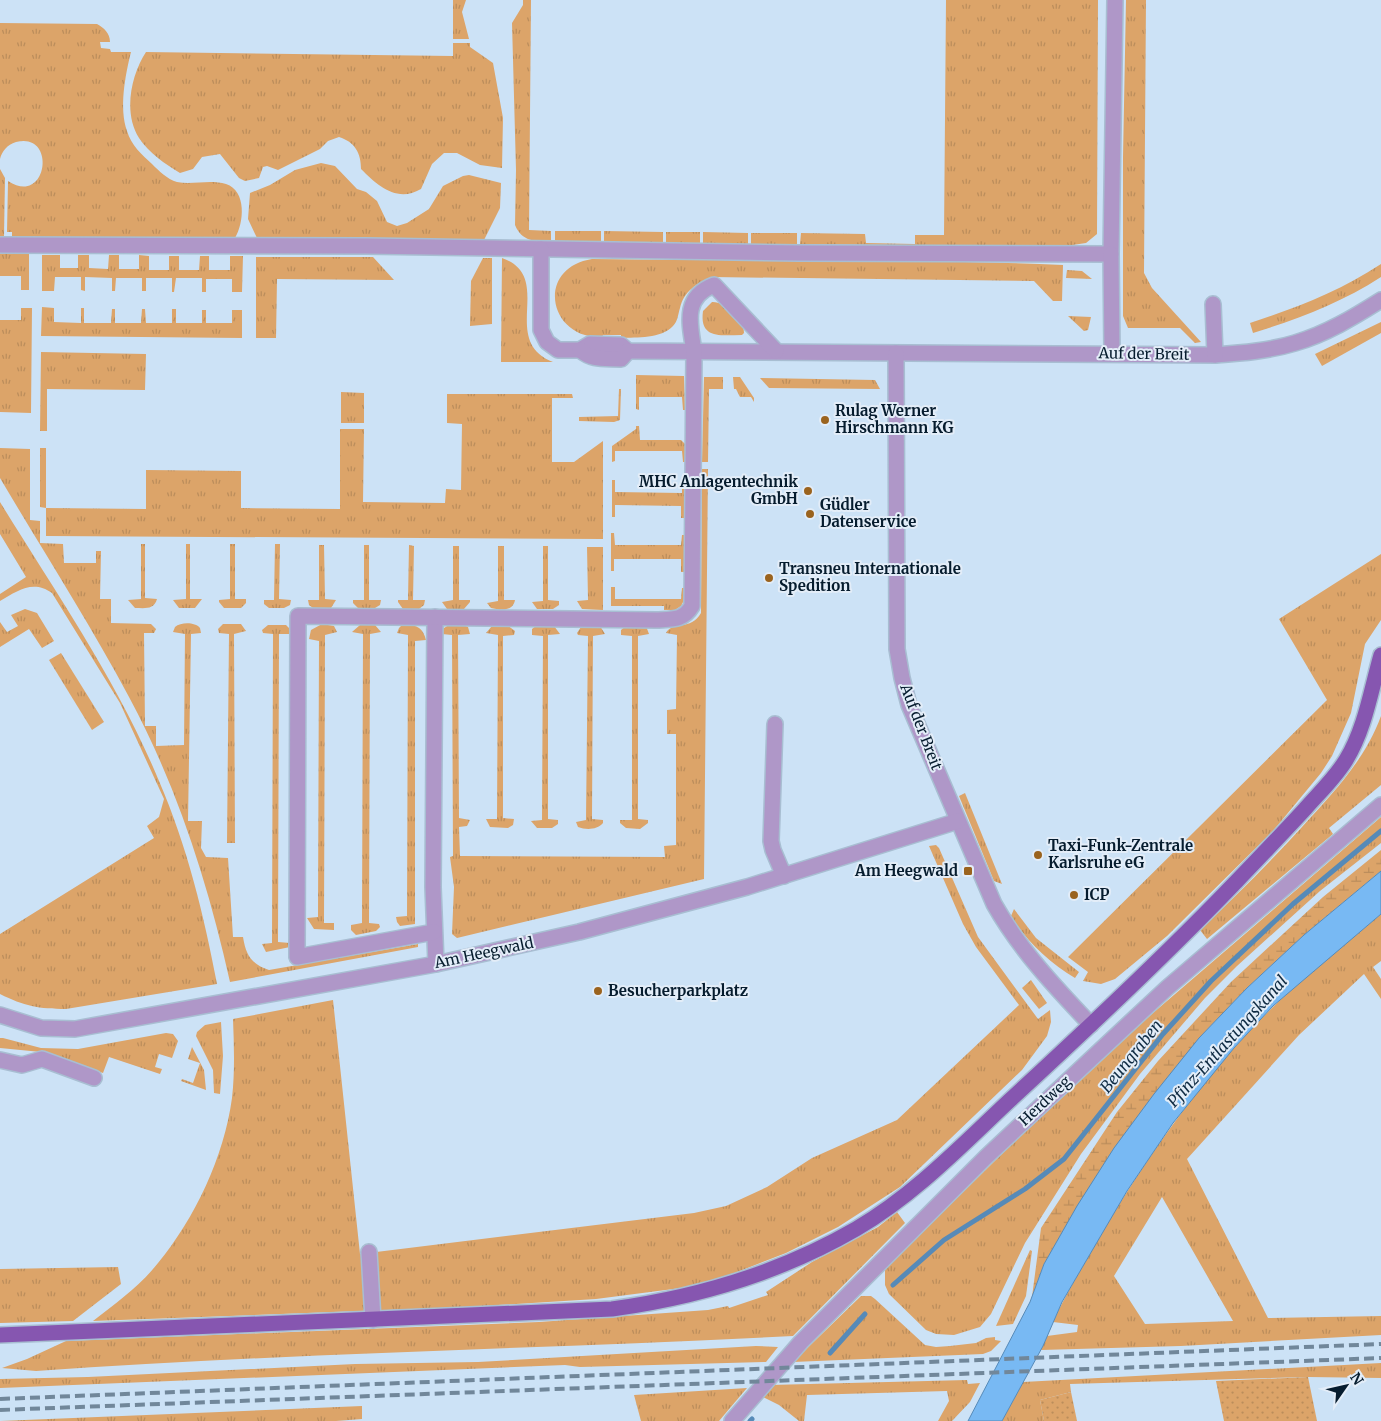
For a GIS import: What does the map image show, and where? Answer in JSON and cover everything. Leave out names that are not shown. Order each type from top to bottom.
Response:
[{"type":"main road","points":[[0,1335],[620,1308],[670,1300],[712,1290],[774,1269],[835,1240],[895,1204],[935,1172],[1196,923],[1279,837],[1345,761],[1360,730],[1381,656]]},
{"type":"street","points":[[1112,353],[1111,254],[1115,0]]},
{"type":"street","points":[[0,245],[799,253],[1111,254]]},
{"type":"street","name":"Auf der Breit","points":[[541,249],[541,330],[547,342],[558,350],[580,350],[590,358],[621,359],[628,351],[1215,355],[1256,352],[1295,343],[1343,322],[1381,300]]},
{"type":"street","points":[[434,932],[297,957],[298,616],[656,620],[679,619],[687,615],[692,606],[694,351],[689,322],[692,302],[702,290],[714,286],[776,352]]},
{"type":"street","points":[[1213,304],[1215,355]]},
{"type":"street","name":"Auf der Breit","points":[[896,354],[897,649],[910,705],[994,904],[1009,932],[1026,954],[1091,1025]]},
{"type":"street","points":[[435,617],[434,932],[436,964]]},
{"type":"street","points":[[776,724],[771,841],[784,876]]},
{"type":"street","name":"Herdweg","points":[[732,1421],[801,1342],[1028,1116],[1167,988],[1381,805]]},
{"type":"street","name":"Am Heegwald","points":[[0,1015],[41,1028],[75,1030],[436,964],[579,932],[784,876],[958,821]]},
{"type":"street","points":[[0,1060],[22,1066],[42,1059],[94,1078]]},
{"type":"street","points":[[369,1252],[373,1320]]},
{"type":"green space","points":[[453,0],[466,0],[462,12],[469,39],[453,39]]},
{"type":"green space","points":[[523,0],[531,0],[529,230],[551,231],[551,242],[534,241],[525,238],[515,225],[516,170],[512,23],[523,5]]},
{"type":"green space","points":[[946,0],[1098,0],[1097,234],[1086,243],[1059,247],[800,244],[801,233],[865,234],[866,243],[915,244],[915,235],[944,235]]},
{"type":"green space","points":[[1126,0],[1146,0],[1144,273],[1152,288],[1201,342],[1195,343],[1180,328],[1128,328],[1123,316],[1123,157]]},
{"type":"green space","points":[[0,23],[97,24],[106,31],[110,39],[110,42],[100,42],[101,48],[110,49],[111,52],[131,52],[125,81],[123,112],[131,141],[157,169],[173,181],[183,183],[220,183],[233,188],[238,193],[242,208],[242,216],[235,238],[12,237],[12,232],[7,232],[8,181],[22,186],[32,184],[39,177],[42,167],[42,156],[38,147],[29,142],[16,142],[5,149],[0,159]]},
{"type":"green space","points":[[453,43],[470,43],[470,47],[493,63],[503,118],[502,168],[480,165],[457,153],[444,153],[432,164],[421,189],[412,193],[404,194],[388,191],[374,181],[361,169],[360,158],[353,145],[339,137],[328,141],[320,149],[278,170],[267,166],[263,167],[259,178],[245,181],[239,178],[220,154],[202,157],[193,169],[180,173],[148,149],[139,138],[131,117],[130,106],[133,83],[146,52],[453,56]]},
{"type":"green space","points":[[321,163],[335,166],[357,189],[366,192],[377,201],[387,222],[397,226],[407,223],[429,209],[443,186],[463,176],[469,175],[501,183],[500,208],[484,240],[257,238],[248,219],[250,193],[270,185],[295,170]]},
{"type":"green space","points":[[0,169],[5,178],[4,236],[0,236]]},
{"type":"green space","points":[[555,231],[601,231],[601,242],[555,242]]},
{"type":"green space","points":[[604,231],[663,232],[663,243],[604,242]]},
{"type":"green space","points":[[666,232],[700,232],[700,243],[666,243]]},
{"type":"green space","points":[[703,232],[748,233],[748,244],[703,243]]},
{"type":"green space","points":[[751,233],[797,233],[797,244],[751,244]]},
{"type":"green space","points":[[0,254],[29,254],[29,290],[21,290],[21,276],[0,276]]},
{"type":"green space","points":[[42,255],[60,255],[60,268],[78,268],[78,255],[89,255],[89,268],[108,269],[109,255],[119,255],[119,269],[139,269],[139,255],[149,256],[149,270],[169,270],[169,256],[179,256],[179,270],[199,270],[200,256],[209,256],[209,270],[230,270],[230,256],[243,256],[242,292],[232,292],[232,279],[206,279],[206,292],[202,292],[202,278],[176,278],[174,292],[172,292],[172,278],[146,278],[146,291],[142,291],[142,278],[116,278],[115,291],[112,291],[112,278],[85,277],[85,291],[81,290],[81,277],[55,277],[54,291],[42,291]]},
{"type":"green space","points":[[256,257],[373,257],[394,280],[277,279],[276,338],[256,338]]},
{"type":"green space","points":[[483,258],[492,258],[492,324],[470,326],[471,281]]},
{"type":"green space","points":[[502,258],[517,267],[525,279],[529,339],[537,352],[553,362],[501,362]]},
{"type":"green space","points":[[592,259],[886,261],[1063,265],[1062,301],[1053,301],[1034,281],[712,277],[696,285],[688,292],[682,302],[676,322],[668,330],[648,336],[621,338],[621,335],[603,335],[602,337],[584,335],[570,327],[560,316],[555,302],[556,288],[562,275],[574,265]]},
{"type":"green space","points":[[1381,264],[1381,277],[1350,295],[1303,316],[1253,333],[1250,323],[1317,298]]},
{"type":"green space","points":[[1067,270],[1082,271],[1092,279],[1066,278]]},
{"type":"green space","points":[[712,302],[728,308],[733,313],[741,323],[744,333],[742,335],[720,335],[708,331],[703,320],[703,311]]},
{"type":"green space","points":[[42,307],[54,308],[54,322],[81,323],[81,308],[84,308],[84,323],[111,323],[112,309],[115,309],[115,323],[141,323],[142,309],[145,309],[146,323],[172,323],[172,309],[176,309],[176,323],[202,323],[202,310],[206,310],[206,323],[232,323],[232,310],[242,310],[242,338],[41,336]]},
{"type":"green space","points":[[21,308],[32,308],[31,413],[0,412],[0,320],[21,320]]},
{"type":"green space","points":[[1068,316],[1091,317],[1088,330],[1084,331]]},
{"type":"green space","points":[[1381,322],[1381,333],[1322,366],[1315,354]]},
{"type":"green space","points":[[41,352],[146,354],[145,390],[47,389],[47,431],[40,431]]},
{"type":"green space","points":[[636,375],[684,376],[685,410],[683,410],[682,397],[639,397],[639,410],[636,409]]},
{"type":"green space","points":[[704,377],[723,377],[723,389],[709,389],[708,462],[702,462]]},
{"type":"green space","points":[[733,377],[740,377],[754,398],[754,402],[751,397],[740,397],[736,389],[734,389]]},
{"type":"green space","points":[[760,378],[875,380],[880,389],[769,388]]},
{"type":"green space","points":[[619,389],[621,389],[620,420],[614,422],[579,421],[579,417],[618,416]]},
{"type":"green space","points":[[341,392],[364,393],[364,423],[341,423]]},
{"type":"green space","points":[[447,394],[572,394],[573,398],[552,398],[552,462],[574,462],[603,441],[603,539],[46,536],[46,508],[146,509],[146,470],[241,471],[241,508],[340,509],[340,429],[364,429],[363,502],[445,503],[446,489],[461,490],[462,424],[447,423]]},
{"type":"green space","points":[[636,426],[639,426],[640,440],[681,440],[685,444],[685,462],[683,462],[682,451],[615,451],[615,461],[612,462],[612,446],[636,429]]},
{"type":"green space","points":[[0,448],[30,449],[30,520],[40,521],[40,543],[63,544],[64,563],[96,563],[96,551],[101,551],[100,599],[111,599],[111,623],[151,624],[156,629],[154,633],[144,633],[145,726],[156,726],[156,746],[184,745],[185,634],[173,632],[175,627],[184,624],[195,625],[200,628],[201,633],[191,634],[188,821],[202,821],[201,848],[206,857],[228,858],[233,937],[243,937],[250,958],[258,965],[269,970],[418,944],[418,947],[230,982],[201,872],[162,765],[114,669],[0,478]]},
{"type":"green space","points":[[40,448],[46,448],[46,508],[40,507]]},
{"type":"green space","points":[[702,469],[708,469],[704,879],[457,938],[452,934],[454,887],[450,857],[453,856],[452,635],[442,634],[442,630],[454,624],[461,625],[468,627],[470,634],[458,635],[459,818],[470,820],[467,826],[459,827],[460,856],[665,857],[664,846],[676,845],[676,734],[667,734],[667,710],[676,709],[677,635],[666,633],[673,627],[692,622],[701,613]]},
{"type":"green space","points":[[612,480],[615,480],[615,492],[682,493],[682,480],[685,480],[685,518],[681,518],[681,506],[615,505],[615,517],[612,517]]},
{"type":"green space","points":[[0,502],[85,638],[143,744],[178,830],[200,907],[217,984],[66,1009],[32,1006],[0,994],[0,934],[154,838],[147,826],[159,817],[164,799],[120,703],[52,593],[38,587],[25,588],[0,601],[0,594],[26,577],[0,534]]},
{"type":"green space","points":[[611,533],[614,533],[615,545],[681,545],[682,535],[684,535],[684,572],[681,572],[681,559],[614,559],[614,571],[611,571]]},
{"type":"green space","points":[[141,544],[145,544],[145,598],[157,599],[156,603],[151,607],[135,608],[128,600],[141,599]]},
{"type":"green space","points":[[186,544],[190,544],[190,599],[202,599],[195,608],[179,608],[173,600],[186,599]]},
{"type":"green space","points":[[230,544],[235,544],[235,599],[246,599],[246,603],[241,608],[224,608],[219,602],[219,600],[230,599]]},
{"type":"green space","points":[[275,544],[280,544],[279,599],[291,600],[290,605],[284,608],[269,608],[264,604],[264,600],[274,600]]},
{"type":"green space","points":[[319,545],[324,545],[325,599],[336,600],[331,608],[313,608],[309,605],[308,600],[319,600]]},
{"type":"green space","points":[[364,545],[369,545],[369,600],[381,600],[380,605],[375,608],[358,608],[353,603],[353,600],[364,600]]},
{"type":"green space","points":[[409,545],[414,546],[413,600],[425,600],[424,605],[419,609],[403,609],[398,602],[398,600],[408,600]]},
{"type":"green space","points":[[453,546],[459,546],[459,600],[470,600],[464,609],[447,609],[442,602],[453,600]]},
{"type":"green space","points":[[498,546],[504,546],[504,600],[515,600],[512,607],[506,609],[491,608],[487,603],[498,601]]},
{"type":"green space","points":[[543,546],[548,546],[548,600],[559,601],[559,605],[553,609],[537,609],[532,602],[543,601]]},
{"type":"green space","points":[[587,547],[603,547],[603,610],[582,609],[577,601],[588,600]]},
{"type":"green space","points":[[1381,554],[1381,620],[1365,644],[1351,713],[1332,756],[1321,773],[1273,831],[1167,936],[1115,979],[1101,984],[1083,981],[1088,972],[1068,957],[1327,700],[1279,619]]},
{"type":"green space","points":[[611,587],[615,587],[615,599],[681,599],[682,588],[684,588],[684,600],[681,606],[675,610],[664,610],[664,606],[611,606]]},
{"type":"green space","points":[[25,609],[37,613],[54,641],[42,648],[29,629],[0,647],[0,622],[7,632],[18,626],[11,615]]},
{"type":"green space","points":[[223,624],[241,624],[246,631],[234,634],[235,843],[227,843],[229,634],[219,633],[218,629]]},
{"type":"green space","points":[[322,624],[334,626],[337,632],[325,635],[324,923],[334,923],[334,930],[314,929],[307,918],[318,917],[319,641],[309,639],[311,630]]},
{"type":"green space","points":[[268,625],[286,625],[291,630],[289,634],[279,634],[278,942],[290,943],[290,947],[266,952],[262,944],[272,943],[273,634],[263,633],[262,630]]},
{"type":"green space","points":[[360,625],[375,625],[381,632],[370,634],[369,923],[379,924],[380,927],[376,931],[356,935],[351,930],[351,925],[362,923],[363,634],[352,632]]},
{"type":"green space","points":[[402,625],[418,627],[423,632],[426,640],[415,641],[415,924],[400,926],[396,917],[407,916],[408,635],[397,633]]},
{"type":"green space","points":[[507,625],[515,631],[514,635],[503,636],[503,818],[514,819],[513,825],[508,828],[490,827],[486,819],[497,819],[498,635],[486,633],[492,626]]},
{"type":"green space","points":[[536,626],[554,626],[560,634],[548,635],[548,819],[558,820],[558,824],[552,828],[537,828],[531,821],[542,820],[543,636],[532,635],[532,629]]},
{"type":"green space","points":[[600,626],[605,634],[593,636],[592,819],[603,820],[603,823],[595,828],[584,829],[578,827],[576,822],[586,820],[588,636],[578,635],[577,633],[581,627]]},
{"type":"green space","points":[[626,626],[646,626],[649,634],[638,636],[638,819],[648,820],[648,823],[640,829],[626,828],[620,823],[620,820],[632,820],[632,636],[621,635],[621,630]]},
{"type":"green space","points":[[61,653],[104,722],[92,730],[49,660]]},
{"type":"green space","points":[[1381,716],[1381,785],[1329,828],[1333,834],[1207,939],[1200,930],[1277,854],[1336,789],[1366,747]]},
{"type":"green space","points":[[965,793],[1002,884],[994,881],[959,796]]},
{"type":"green space","points":[[1381,817],[1381,843],[1320,891],[1237,966],[1205,998],[1140,1074],[1081,1154],[1025,1243],[991,1314],[980,1327],[954,1335],[936,1334],[926,1330],[889,1294],[885,1285],[885,1269],[1015,1141],[1146,1019]]},
{"type":"green space","points":[[936,845],[978,937],[1038,1019],[1050,1010],[1051,1022],[1047,1036],[1022,1070],[900,1187],[838,1227],[786,1253],[727,1276],[681,1288],[596,1299],[466,1307],[93,1321],[136,1287],[158,1263],[184,1227],[206,1186],[222,1142],[232,1098],[234,1068],[233,1019],[333,1000],[360,1254],[694,1213],[726,1206],[767,1187],[812,1158],[897,1120],[1019,1005],[976,947],[963,924],[929,846]]},
{"type":"green space","points":[[1381,850],[1381,871],[1304,935],[1247,988],[1199,1038],[1044,1264],[1032,1297],[1041,1228],[1117,1112],[1158,1061],[1231,982],[1323,897]]},
{"type":"green space","points":[[1014,909],[1036,938],[1079,972],[1075,978],[1057,966],[1031,943],[1011,916]]},
{"type":"green space","points":[[1381,914],[1381,961],[1373,967],[1381,979],[1381,999],[1364,974],[1299,1035],[1187,1159],[1268,1318],[1381,1316],[1381,1335],[1181,1346],[1041,1350],[1047,1336],[1077,1332],[1078,1325],[1053,1322],[1058,1311],[1119,1205],[1179,1116],[1223,1060],[1285,995]],"holes":[[[1162,1197],[1233,1321],[1145,1324],[1114,1276]]]},
{"type":"green space","points":[[1031,980],[1047,1003],[1039,1009],[1022,988]]},
{"type":"green space","points":[[221,1022],[223,1056],[220,1094],[214,1093],[213,1070],[196,1036],[197,1032],[205,1025]]},
{"type":"green space","points":[[166,1033],[173,1034],[178,1041],[172,1058],[159,1054],[155,1067],[162,1069],[160,1074],[109,1057],[103,1073],[41,1052],[0,1048],[0,1038],[41,1048],[78,1049]]},
{"type":"green space","points":[[192,1047],[204,1070],[206,1090],[181,1081],[182,1079],[193,1083],[200,1063],[188,1059]]},
{"type":"green space","points":[[897,1212],[905,1223],[793,1336],[320,1355],[36,1371],[2,1368],[66,1341],[539,1322],[708,1310],[728,1306],[729,1308],[768,1295],[766,1292],[812,1262],[878,1227]]},
{"type":"green space","points":[[1030,1250],[1032,1251],[1026,1296],[1013,1324],[996,1326]]},
{"type":"green space","points":[[118,1267],[121,1284],[73,1321],[0,1323],[0,1269]]},
{"type":"green space","points":[[861,1296],[871,1296],[875,1299],[925,1345],[936,1347],[950,1346],[976,1343],[986,1338],[995,1337],[995,1340],[1001,1341],[991,1351],[983,1354],[793,1362]]},
{"type":"green space","points":[[756,1346],[778,1347],[766,1362],[580,1367],[565,1365],[0,1388],[0,1379],[88,1377],[355,1364],[478,1362]]},
{"type":"green space","points":[[1381,1363],[1381,1378],[1308,1377],[1070,1384],[1071,1392],[1040,1400],[1044,1421],[1002,1421],[1023,1382]]},
{"type":"green space","points":[[1308,1377],[1317,1421],[1224,1421],[1216,1381]]},
{"type":"green space","points":[[967,1380],[968,1384],[980,1383],[970,1402],[952,1421],[938,1421],[949,1401],[947,1391],[807,1395],[804,1421],[799,1421],[779,1405],[761,1396],[770,1385]]},
{"type":"green space","points":[[747,1388],[719,1421],[641,1421],[634,1395]]},
{"type":"green space","points":[[1071,1392],[1077,1421],[1044,1421],[1040,1400]]},
{"type":"green space","points":[[362,1406],[362,1419],[336,1421],[0,1421]]},
{"type":"water","name":"Pfinz-Entlastungskanal","points":[[1381,871],[1381,914],[1273,1006],[1234,1048],[1173,1123],[1127,1191],[1062,1302],[1043,1346],[1002,1421],[968,1421],[1030,1302],[1044,1264],[1077,1206],[1114,1148],[1154,1094],[1199,1038],[1247,988],[1304,935]]},
{"type":"waterway","name":"Beungraben","points":[[893,1285],[944,1240],[1025,1189],[1064,1159],[1163,1034],[1211,981],[1293,904],[1381,831]]},
{"type":"waterway","name":"Beungraben","points":[[830,1353],[865,1314]]},
{"type":"railway","points":[[0,1399],[1381,1344]]},
{"type":"railway","points":[[0,1410],[1381,1358]]},
{"type":"place","name":"Rulag Werner Hirschmann KG","points":[[825,420]]},
{"type":"place","name":"MHC Anlagentechnik GmbH","points":[[808,491]]},
{"type":"place","name":"Güdler Datenservice","points":[[810,514]]},
{"type":"place","name":"Transneu Internationale Spedition","points":[[769,578]]},
{"type":"place","name":"Taxi-Funk-Zentrale Karlsruhe eG","points":[[1038,855]]},
{"type":"place","name":"Am Heegwald","points":[[968,871]]},
{"type":"place","name":"ICP","points":[[1074,895]]},
{"type":"place","name":"Besucherparkplatz","points":[[598,991]]}]
